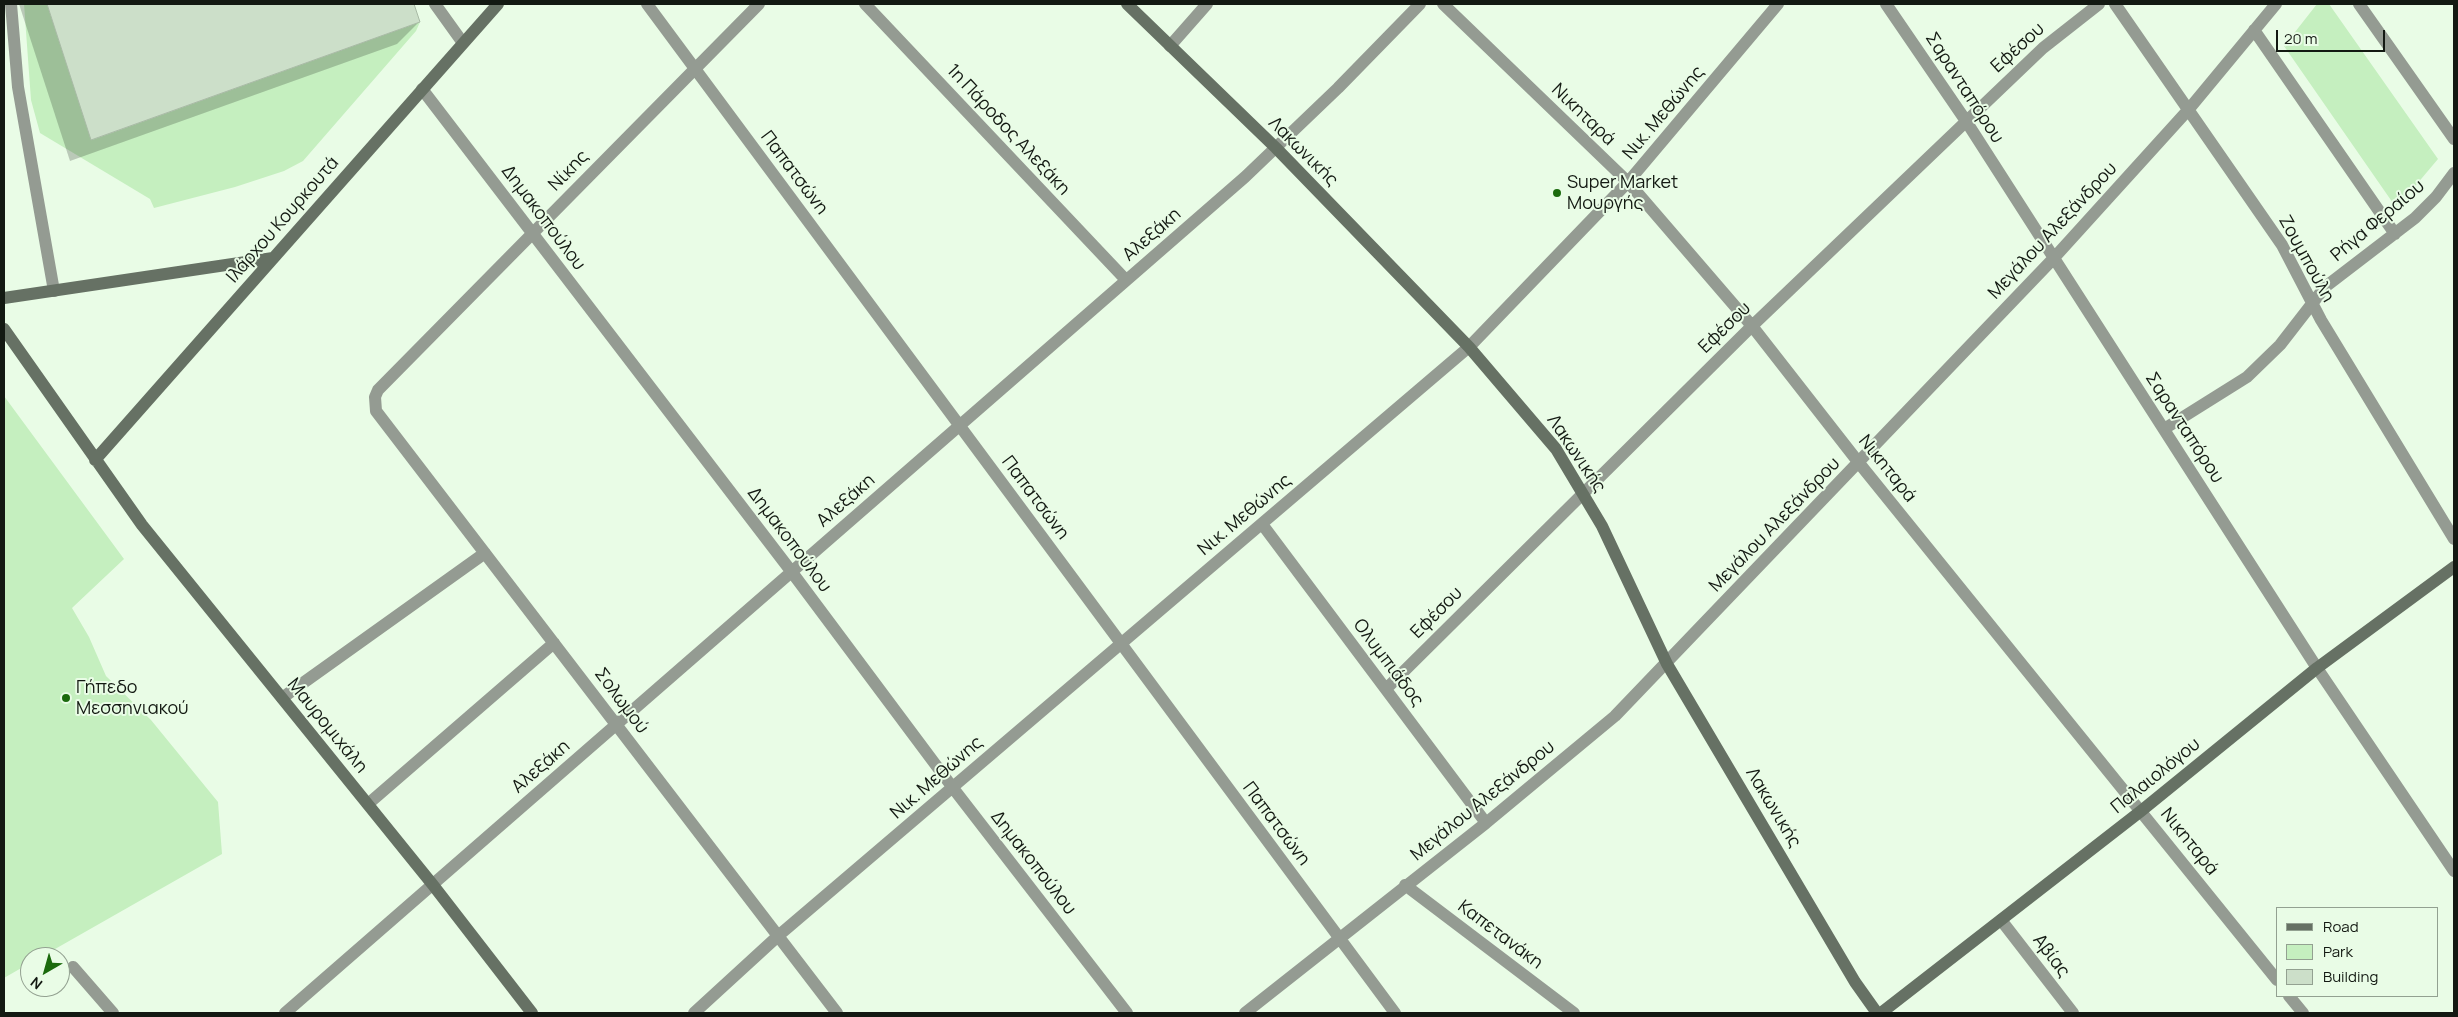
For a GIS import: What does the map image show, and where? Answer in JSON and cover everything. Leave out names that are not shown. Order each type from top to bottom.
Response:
[{"type":"main road","name":"Ιλάρχου Κουρκουτά","points":[[95,460],[498,4]]},
{"type":"main road","name":"Λακωνικής","points":[[1127,4],[1276,148],[1469,347],[1545,434],[1602,526],[1667,664],[1856,982],[1877,1013]]},
{"type":"main road","points":[[4,298],[273,258]]},
{"type":"main road","name":"Μαυρομιχάλη","points":[[4,329],[142,525],[434,885],[532,1013]]},
{"type":"main road","name":"Παλαιολόγου","points":[[1881,1013],[2141,811],[2317,668],[2454,567]]},
{"type":"street","points":[[11,4],[18,87],[54,291]]},
{"type":"street","points":[[435,4],[463,43]]},
{"type":"street","name":"Παπατσώνη","points":[[647,4],[1395,1013]]},
{"type":"street","name":"Νίκης","points":[[376,411],[375,397],[378,390],[759,4]]},
{"type":"street","name":"1η Πάροδος Αλεξάκη","points":[[865,4],[1126,280]]},
{"type":"street","points":[[1170,46],[1207,4]]},
{"type":"street","name":"Αλεξάκη","points":[[285,1013],[434,885],[1276,148],[1420,4]]},
{"type":"street","name":"Νικηταρά","points":[[1443,4],[1628,182],[1752,326],[1859,463],[2276,979]]},
{"type":"street","name":"Νικ. Μεθώνης","points":[[694,1013],[778,936],[1469,347],[1628,182],[1778,4]]},
{"type":"street","name":"Σαρανταπόρου","points":[[1886,4],[1966,121],[2317,668],[2454,871]]},
{"type":"street","name":"Εφέσου","points":[[1386,689],[1752,326],[2043,48],[2099,4]]},
{"type":"street","name":"Ζουμπούλη","points":[[2115,4],[2282,245],[2312,303],[2454,539]]},
{"type":"street","name":"Μεγάλου Αλεξάνδρου","points":[[1245,1013],[1605,726],[1667,664],[2053,259],[2189,110],[2276,4]]},
{"type":"street","points":[[2359,4],[2454,139]]},
{"type":"street","points":[[2254,30],[2395,234]]},
{"type":"street","name":"Δημακοπούλου","points":[[422,89],[791,571],[953,788],[1127,1013]]},
{"type":"street","name":"Ρήγα Φεραίου","points":[[2164,429],[2247,377],[2280,345],[2312,303],[2333,280],[2395,234],[2429,204],[2454,173]]},
{"type":"street","name":"Σολωμού","points":[[376,411],[837,1013]]},
{"type":"street","name":"Ολυμπιάδος","points":[[1262,524],[1486,822]]},
{"type":"street","points":[[282,698],[486,553]]},
{"type":"street","points":[[368,804],[554,643]]},
{"type":"street","name":"Καπετανάκη","points":[[1405,885],[1574,1013]]},
{"type":"street","name":"Αβίας","points":[[2001,920],[2073,1013]]},
{"type":"street","points":[[73,967],[113,1013]]},
{"type":"street","points":[[2290,997],[2303,1013]]},
{"type":"green space","points":[[24,4],[47,4],[92,140],[420,22],[416,31],[303,161],[284,171],[235,187],[154,208],[150,199],[40,133],[31,100]]},
{"type":"green space","points":[[2317,4],[2329,4],[2438,159],[2411,191],[2395,206],[2284,46]]},
{"type":"green space","name":"Γήπεδο Μεσσηνιακού","points":[[4,396],[124,559],[72,608],[89,637],[106,676],[151,720],[218,802],[222,854],[59,947],[20,947],[20,969],[4,978]]},
{"type":"building","points":[[47,4],[414,4],[420,22],[91,140]]},
{"type":"place","name":"Super Market Μουργής","points":[[1557,193]]},
{"type":"place","name":"Γήπεδο Μεσσηνιακού","points":[[66,698]]}]
